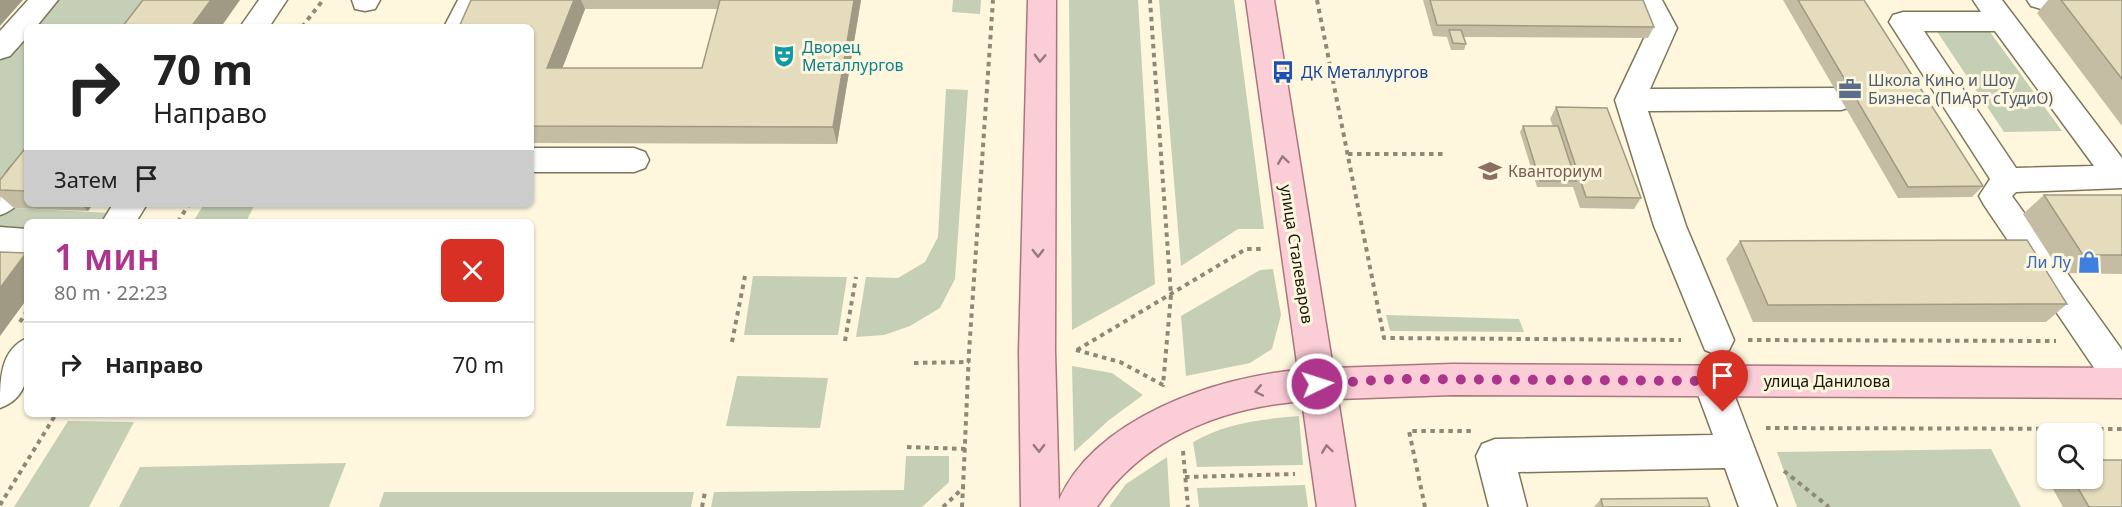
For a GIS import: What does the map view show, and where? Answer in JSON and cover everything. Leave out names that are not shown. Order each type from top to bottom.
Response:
[{"type":"main road","points":[[1040,507],[1037,351],[1042,0]]},
{"type":"main road","name":"улица Сталеваров","points":[[1260,0],[1336,507]]},
{"type":"main road","name":"улица Данилова","points":[[1075,507],[1086,488],[1111,462],[1142,437],[1174,418],[1216,401],[1266,390],[1395,379],[2122,381]]},
{"type":"street","points":[[0,50],[44,0]]},
{"type":"street","points":[[256,24],[273,0]]},
{"type":"street","points":[[460,24],[472,0]]},
{"type":"street","points":[[1648,0],[1663,28],[1630,100],[1670,225],[1717,340]]},
{"type":"street","points":[[2042,0],[2122,1]]},
{"type":"street","points":[[1995,10],[2119,177],[2007,180],[1903,22],[1995,10]]},
{"type":"street","points":[[1630,100],[1841,99]]},
{"type":"street","points":[[534,160],[634,160]]},
{"type":"street","points":[[0,203],[24,173]]},
{"type":"street","points":[[2007,180],[1995,196],[2122,381]]},
{"type":"street","points":[[0,240],[24,242]]},
{"type":"street","points":[[0,392],[24,357]]},
{"type":"street","points":[[1711,381],[1758,507]]},
{"type":"street","points":[[1508,507],[1496,456],[1737,451]]},
{"type":"path","points":[[304,24],[323,0]]},
{"type":"path","points":[[962,507],[969,362],[993,0]]},
{"type":"path","points":[[1149,0],[1171,296],[1163,385],[1120,362],[1076,351],[1171,296],[1246,249],[1268,249]]},
{"type":"path","points":[[1317,0],[1384,338],[2096,341]]},
{"type":"path","points":[[1347,154],[1444,154]]},
{"type":"path","points":[[732,342],[745,276]]},
{"type":"path","points":[[845,341],[856,277]]},
{"type":"path","points":[[914,363],[969,362]]},
{"type":"path","points":[[0,505],[54,417]]},
{"type":"path","points":[[1409,431],[1425,507]]},
{"type":"path","points":[[1182,442],[1188,507]]},
{"type":"path","points":[[907,447],[966,449]]},
{"type":"path","points":[[1185,477],[1301,474]]},
{"type":"path","points":[[943,507],[963,488]]},
{"type":"path","points":[[702,507],[705,492]]},
{"type":"green space","points":[[49,0],[154,0],[135,24],[28,24]]},
{"type":"green space","points":[[953,0],[981,0],[980,14],[952,12]]},
{"type":"green space","points":[[1069,0],[1138,0],[1155,284],[1072,330]]},
{"type":"green space","points":[[1159,0],[1234,0],[1264,229],[1238,229],[1181,266]]},
{"type":"green space","points":[[1985,25],[2062,131],[2004,132],[1934,27]]},
{"type":"green space","points":[[24,29],[24,165],[0,195],[0,56]]},
{"type":"green space","points":[[946,89],[968,90],[955,279],[940,308],[910,326],[884,335],[856,337],[866,277],[898,278],[925,262],[938,237]]},
{"type":"green space","points":[[202,207],[254,207],[248,219],[195,219]]},
{"type":"green space","points":[[0,209],[112,213],[108,219],[24,219],[24,237],[0,235]]},
{"type":"green space","points":[[1273,269],[1281,315],[1272,349],[1250,363],[1186,376],[1181,316],[1260,270]]},
{"type":"green space","points":[[753,276],[847,277],[838,335],[744,335]]},
{"type":"green space","points":[[1386,315],[1519,319],[1524,332],[1390,331]]},
{"type":"green space","points":[[1072,366],[1112,373],[1143,395],[1109,420],[1074,452]]},
{"type":"green space","points":[[737,376],[828,378],[820,428],[726,426]]},
{"type":"green space","points":[[1299,416],[1303,465],[1197,467],[1193,442],[1205,436],[1244,423]]},
{"type":"green space","points":[[68,421],[134,422],[89,507],[14,507]]},
{"type":"green space","points":[[1991,449],[2021,507],[1797,507],[1777,452]]},
{"type":"green space","points":[[906,456],[949,456],[949,482],[922,507],[711,507],[714,492],[904,490]]},
{"type":"green space","points":[[1167,457],[1170,507],[1109,507],[1126,484]]},
{"type":"green space","points":[[346,463],[329,507],[119,507],[140,467]]},
{"type":"green space","points":[[1305,485],[1308,507],[1199,507],[1197,488]]},
{"type":"green space","points":[[384,492],[694,492],[691,507],[379,507]]},
{"type":"building","points":[[143,0],[211,0],[193,24],[124,24]]},
{"type":"building","name":"Дворец Металлургов","points":[[471,0],[574,0],[547,68],[702,68],[720,0],[854,0],[833,127],[534,126],[534,24],[460,24]]},
{"type":"building","points":[[1430,0],[1643,0],[1654,27],[1437,25]]},
{"type":"building","points":[[1798,0],[1864,0],[1983,186],[1908,187]]},
{"type":"building","points":[[2061,0],[2122,0],[2122,79]]},
{"type":"building","points":[[1449,30],[1461,30],[1466,44],[1453,43]]},
{"type":"building","points":[[1556,107],[1607,108],[1641,198],[1586,197]]},
{"type":"building","points":[[1523,126],[1558,126],[1576,181],[1540,181]]},
{"type":"building","points":[[24,150],[24,191],[0,190],[0,180]]},
{"type":"building","points":[[2044,195],[2122,195],[2122,255],[2083,255]]},
{"type":"building","points":[[2027,240],[2067,304],[1768,305],[1740,241]]},
{"type":"building","points":[[0,252],[24,253],[24,256],[0,288]]},
{"type":"building","points":[[2103,460],[2122,460],[2122,507],[2089,507],[2078,489],[2103,489]]},
{"type":"building","points":[[1707,498],[1710,507],[1603,507],[1601,499]]},
{"type":"place","name":"Дворец Металлургов","points":[[784,56]]},
{"type":"place","name":"ДК Металлургов","points":[[1283,72]]},
{"type":"place","name":"Школа Кино и Шоу Бизнеса (ПиАрт сТудиО)","points":[[1850,89]]},
{"type":"place","name":"Кванториум","points":[[1490,171]]},
{"type":"place","name":"Ли Лу","points":[[2089,262]]},
{"type":"route","points":[[1317,384],[1395,379],[1711,381],[1723,412]]}]
